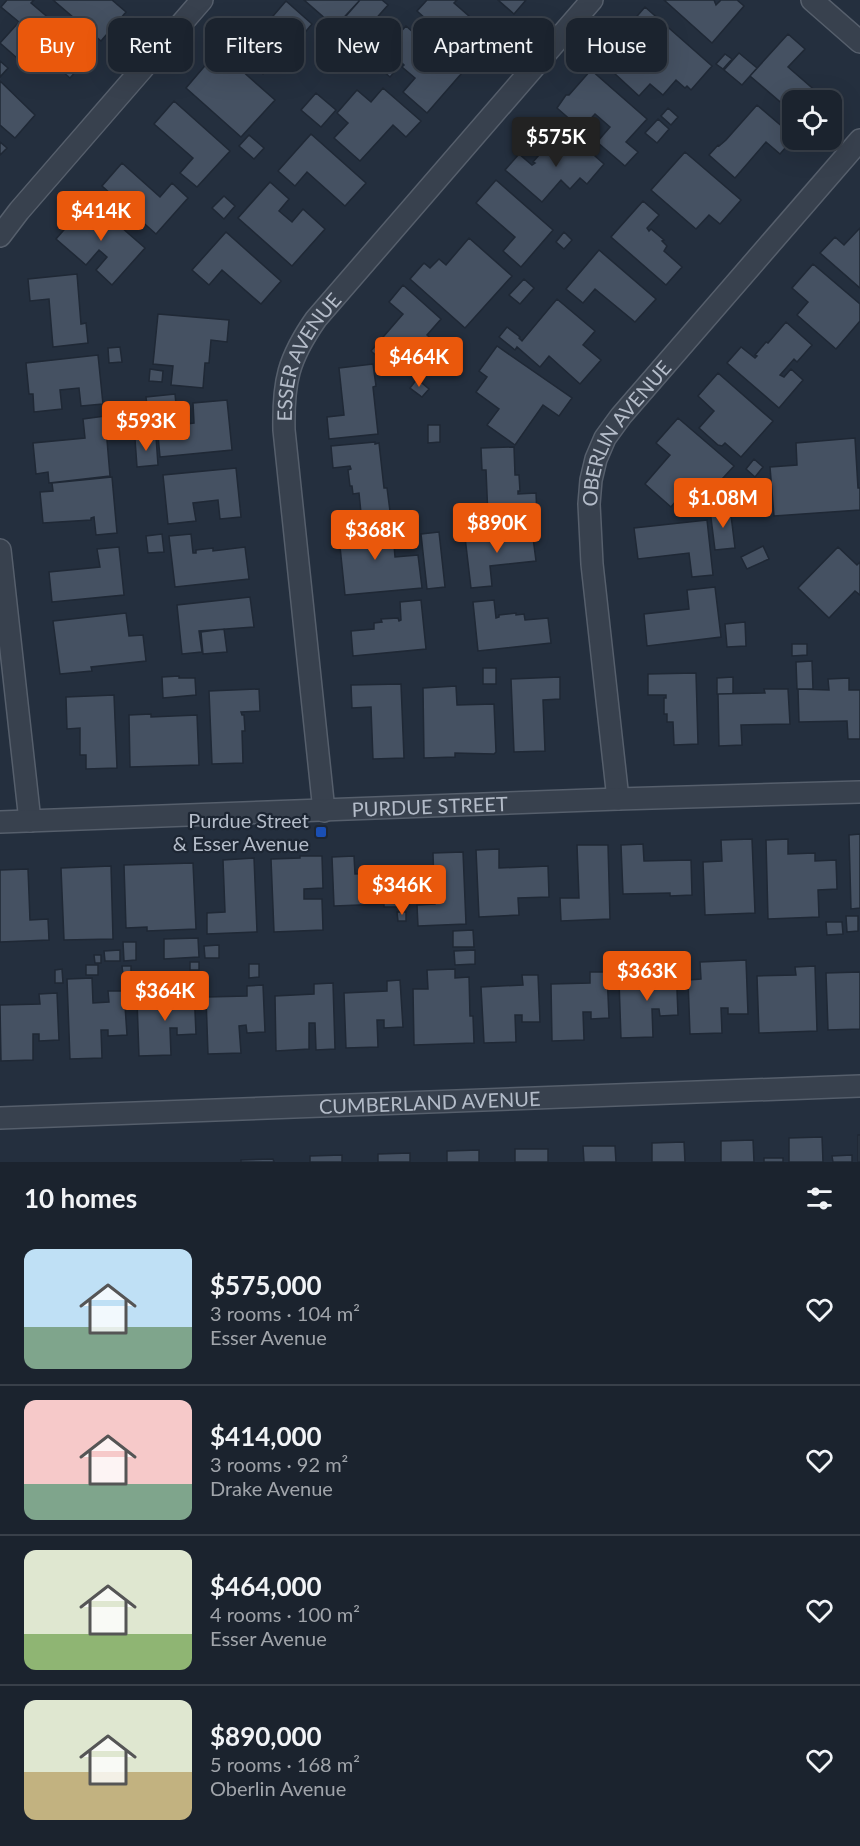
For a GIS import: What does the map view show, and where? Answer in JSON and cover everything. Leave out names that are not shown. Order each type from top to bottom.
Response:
[{"type":"street","points":[[0,236],[202,0]]},
{"type":"street","name":"ESSER AVENUE","points":[[324,811],[284,430],[283,403],[286,379],[292,359],[316,319],[592,0]]},
{"type":"street","points":[[812,0],[860,42]]},
{"type":"street","name":"OBERLIN AVENUE","points":[[618,799],[590,533],[591,480],[596,459],[605,438],[621,416],[860,140]]},
{"type":"street","points":[[0,550],[30,821]]},
{"type":"street","name":"PURDUE STREET","points":[[0,822],[860,792]]},
{"type":"street","name":"CUMBERLAND AVENUE","points":[[0,1118],[860,1086]]},
{"type":"building","points":[[7,0],[34,0],[31,3],[49,18],[18,18],[18,21],[1,7]]},
{"type":"building","points":[[53,0],[112,0],[126,12],[121,18],[108,18],[108,33],[101,41],[96,37],[96,18],[74,18]]},
{"type":"building","points":[[304,0],[360,0],[343,18],[325,18]]},
{"type":"building","points":[[360,0],[382,0],[388,5],[376,18],[344,18]]},
{"type":"building","points":[[427,0],[457,0],[454,3],[471,18],[425,18],[417,11]]},
{"type":"building","points":[[498,0],[526,0],[514,14]]},
{"type":"building","points":[[664,0],[714,0],[716,5],[721,0],[737,0],[744,6],[712,43]]},
{"type":"building","points":[[286,1],[312,24],[304,34],[304,18],[271,18]]},
{"type":"building","points":[[645,7],[657,18],[635,18]]},
{"type":"building","points":[[18,23],[17,58],[0,43]]},
{"type":"building","points":[[406,26],[413,32],[413,72],[459,72],[461,74],[427,113],[403,92],[415,78],[401,64],[401,31]]},
{"type":"building","points":[[667,26],[712,66],[691,90],[676,80],[663,95],[650,84],[639,96],[613,72],[667,72]]},
{"type":"building","points":[[788,34],[805,49],[788,67],[814,90],[782,90],[782,103],[750,76]]},
{"type":"building","points":[[739,53],[757,68],[742,85],[724,70]]},
{"type":"building","points":[[725,54],[732,59],[723,69],[716,64]]},
{"type":"building","points":[[0,61],[8,68],[0,77]]},
{"type":"building","points":[[205,66],[205,72],[243,72],[275,100],[241,137],[186,88]]},
{"type":"building","points":[[63,72],[75,72],[70,78]]},
{"type":"building","points":[[384,72],[394,72],[390,77]]},
{"type":"building","points":[[589,72],[593,72],[647,119],[626,142],[638,152],[625,166],[597,142],[610,127],[595,114],[581,129],[557,108],[566,95],[569,95]]},
{"type":"building","points":[[0,81],[35,115],[15,138],[0,125]]},
{"type":"building","points":[[383,88],[421,121],[406,137],[393,125],[360,161],[334,138],[348,123],[337,113],[357,90],[371,102]]},
{"type":"building","points":[[316,93],[336,110],[321,127],[301,110]]},
{"type":"building","points":[[174,101],[230,151],[197,187],[180,173],[193,158],[154,124]]},
{"type":"building","points":[[757,105],[782,126],[783,150],[780,154],[766,142],[735,178],[709,155],[726,140]]},
{"type":"building","points":[[668,108],[678,117],[671,125],[661,116]]},
{"type":"building","points":[[658,119],[669,129],[657,143],[645,133]]},
{"type":"building","points":[[569,133],[604,164],[587,184],[580,178],[570,189],[561,180],[542,202],[505,170],[519,154],[532,165],[546,147],[548,149],[551,145],[555,148]]},
{"type":"building","points":[[311,134],[366,183],[345,206],[307,172],[295,186],[278,171]]},
{"type":"building","points":[[249,135],[264,148],[254,159],[239,146]]},
{"type":"building","points":[[0,142],[7,148],[0,155]]},
{"type":"building","points":[[685,152],[741,200],[720,224],[709,215],[696,229],[651,190]]},
{"type":"building","points":[[122,163],[160,197],[172,183],[188,198],[156,234],[102,186]]},
{"type":"building","points":[[496,180],[553,230],[521,267],[503,251],[515,237],[476,203]]},
{"type":"building","points":[[270,182],[289,199],[279,211],[292,222],[303,209],[325,229],[292,266],[238,218]]},
{"type":"building","points":[[224,196],[235,206],[224,219],[212,208]]},
{"type":"building","points":[[90,200],[145,248],[112,285],[96,270],[107,257],[99,250],[86,265],[56,239]]},
{"type":"building","points":[[643,201],[659,215],[647,228],[664,240],[662,241],[667,246],[664,251],[682,267],[666,285],[611,237]]},
{"type":"building","points":[[860,228],[860,288],[820,253],[835,237],[844,245]]},
{"type":"building","points":[[226,232],[281,281],[261,304],[222,270],[209,285],[192,270]]},
{"type":"building","points":[[564,232],[572,240],[564,249],[556,242]]},
{"type":"building","points":[[469,238],[512,276],[465,328],[410,279],[424,263],[430,268],[439,259],[446,265]]},
{"type":"building","points":[[599,250],[656,299],[635,322],[595,289],[583,303],[566,289]]},
{"type":"building","points":[[813,264],[860,304],[860,321],[836,349],[797,315],[808,302],[792,288]]},
{"type":"building","points":[[77,274],[81,324],[86,323],[88,343],[53,347],[49,299],[30,301],[28,279]]},
{"type":"building","points":[[524,279],[534,288],[520,304],[509,295]]},
{"type":"building","points":[[403,285],[441,319],[427,335],[438,345],[422,363],[411,353],[413,356],[397,374],[371,351],[403,314],[389,302]]},
{"type":"building","points":[[557,299],[595,331],[583,345],[601,360],[580,384],[549,356],[540,367],[517,347],[515,350],[499,337],[507,327],[522,341]]},
{"type":"building","points":[[158,314],[229,320],[227,342],[211,340],[209,363],[205,363],[203,388],[171,385],[173,366],[153,364]]},
{"type":"building","points":[[786,322],[812,345],[797,362],[794,359],[780,375],[784,377],[791,369],[803,380],[779,408],[727,363],[741,347],[755,358],[766,342],[768,343]]},
{"type":"building","points":[[497,346],[572,398],[559,416],[543,405],[515,445],[487,425],[499,409],[476,392],[487,377],[479,371]]},
{"type":"building","points":[[120,347],[122,362],[109,363],[108,348]]},
{"type":"building","points":[[98,355],[103,404],[81,406],[79,388],[60,390],[62,409],[34,412],[33,394],[29,394],[26,363]]},
{"type":"building","points":[[373,364],[378,434],[329,439],[327,417],[344,415],[339,368]]},
{"type":"building","points":[[150,369],[163,371],[162,382],[149,381]]},
{"type":"building","points":[[718,373],[773,421],[741,457],[725,443],[722,446],[718,445],[699,428],[714,411],[698,396]]},
{"type":"building","points":[[417,379],[429,389],[422,397],[410,388]]},
{"type":"building","points":[[175,394],[178,425],[194,423],[193,403],[227,400],[232,450],[160,457],[156,413],[148,414],[146,397]]},
{"type":"building","points":[[128,409],[130,429],[112,431],[110,411]]},
{"type":"building","points":[[105,416],[110,476],[49,483],[48,472],[36,474],[33,443],[85,438],[83,419]]},
{"type":"building","points":[[678,418],[734,466],[711,491],[701,483],[691,495],[685,490],[671,507],[645,484],[670,455],[656,443]]},
{"type":"building","points":[[428,425],[440,425],[440,442],[428,443]]},
{"type":"building","points":[[156,437],[158,465],[137,467],[135,439]]},
{"type":"building","points":[[855,438],[860,510],[774,516],[770,467],[797,465],[796,443]]},
{"type":"building","points":[[375,442],[375,444],[379,443],[384,488],[387,488],[390,511],[361,513],[359,493],[353,494],[352,486],[350,486],[348,470],[351,469],[350,466],[333,468],[331,446]]},
{"type":"building","points":[[514,447],[515,475],[519,475],[520,491],[518,494],[536,493],[537,516],[488,517],[486,470],[482,470],[481,448]]},
{"type":"building","points":[[754,459],[763,467],[755,477],[746,469]]},
{"type":"building","points":[[236,468],[241,517],[220,519],[218,500],[193,503],[196,521],[168,524],[163,475]]},
{"type":"building","points":[[112,477],[117,533],[96,535],[94,517],[91,520],[43,523],[40,492],[53,491],[52,483]]},
{"type":"building","points":[[730,507],[735,548],[715,550],[710,510]]},
{"type":"building","points":[[707,520],[713,575],[692,577],[689,553],[638,559],[634,528]]},
{"type":"building","points":[[392,521],[395,557],[418,555],[422,588],[345,595],[338,527]]},
{"type":"building","points":[[532,530],[536,561],[490,566],[492,586],[471,588],[465,537]]},
{"type":"building","points":[[439,532],[445,587],[427,589],[421,534]]},
{"type":"building","points":[[162,534],[164,552],[148,553],[146,536]]},
{"type":"building","points":[[191,534],[193,553],[196,553],[196,550],[213,548],[213,551],[245,547],[249,579],[175,587],[169,536]]},
{"type":"building","points":[[763,546],[769,559],[747,569],[741,557]]},
{"type":"building","points":[[119,547],[124,595],[52,602],[49,572],[100,567],[97,549]]},
{"type":"building","points":[[838,547],[857,565],[860,562],[860,595],[855,591],[829,618],[798,588]]},
{"type":"building","points":[[715,587],[721,637],[647,646],[644,614],[689,609],[687,590]]},
{"type":"building","points":[[250,597],[254,627],[199,631],[202,652],[182,654],[177,605]]},
{"type":"building","points":[[421,600],[426,649],[353,656],[351,631],[374,629],[374,623],[382,622],[381,619],[398,618],[399,621],[401,620],[400,602]]},
{"type":"building","points":[[494,600],[496,618],[499,615],[516,613],[516,615],[524,614],[525,620],[548,618],[551,643],[478,651],[473,602]]},
{"type":"building","points":[[126,613],[129,636],[143,635],[146,661],[91,667],[92,671],[60,674],[53,621]]},
{"type":"building","points":[[745,622],[746,646],[727,647],[725,624]]},
{"type":"building","points":[[224,629],[227,652],[203,654],[201,632]]},
{"type":"building","points":[[792,644],[807,644],[807,655],[792,656]]},
{"type":"building","points":[[812,661],[813,689],[797,689],[796,662]]},
{"type":"building","points":[[483,668],[496,668],[496,684],[483,684]]},
{"type":"building","points":[[696,673],[698,744],[674,745],[673,722],[667,722],[667,714],[664,714],[666,695],[648,695],[648,674]]},
{"type":"building","points":[[179,676],[179,678],[195,678],[196,695],[163,698],[162,677]]},
{"type":"building","points":[[560,677],[560,699],[543,700],[545,751],[514,752],[511,679]]},
{"type":"building","points":[[733,677],[733,694],[717,694],[717,678]]},
{"type":"building","points":[[849,678],[849,690],[860,690],[860,739],[848,739],[847,721],[799,722],[798,689],[829,690],[828,679]]},
{"type":"building","points":[[401,684],[404,758],[373,759],[371,707],[352,708],[351,685]]},
{"type":"building","points":[[456,686],[457,705],[494,704],[496,752],[494,754],[455,753],[455,757],[424,758],[423,688]]},
{"type":"building","points":[[259,689],[260,711],[241,712],[244,715],[245,731],[242,731],[243,763],[212,764],[209,691]]},
{"type":"building","points":[[764,689],[788,689],[790,724],[741,725],[742,745],[719,746],[718,694],[765,693]]},
{"type":"building","points":[[114,695],[117,768],[86,769],[86,755],[80,755],[80,728],[67,729],[66,697]]},
{"type":"building","points":[[151,714],[151,717],[197,715],[199,765],[130,767],[129,715]]},
{"type":"building","points":[[860,834],[860,908],[851,909],[849,835]]},
{"type":"building","points":[[752,839],[755,913],[705,915],[703,862],[722,861],[721,840]]},
{"type":"building","points":[[788,839],[788,854],[815,853],[815,861],[836,860],[837,889],[818,890],[819,917],[768,919],[766,840]]},
{"type":"building","points":[[643,844],[644,861],[691,860],[692,895],[623,894],[621,845]]},
{"type":"building","points":[[577,845],[608,845],[610,919],[561,921],[560,898],[579,898]]},
{"type":"building","points":[[499,849],[499,868],[548,866],[549,897],[518,898],[519,915],[479,917],[476,850]]},
{"type":"building","points":[[463,852],[466,924],[418,926],[417,905],[435,904],[435,900],[432,901],[433,853]]},
{"type":"building","points":[[300,856],[322,856],[323,888],[304,889],[304,899],[322,899],[323,930],[274,932],[271,859],[300,858]]},
{"type":"building","points":[[354,856],[355,874],[403,872],[404,907],[384,907],[384,904],[334,906],[332,857]]},
{"type":"building","points":[[254,858],[257,932],[207,934],[207,913],[225,912],[223,860]]},
{"type":"building","points":[[193,863],[196,929],[147,931],[147,927],[126,928],[124,865]]},
{"type":"building","points":[[111,866],[113,939],[64,940],[61,868]]},
{"type":"building","points":[[28,869],[30,920],[48,919],[49,940],[0,942],[0,870]]},
{"type":"building","points":[[397,912],[406,912],[406,921],[398,921]]},
{"type":"building","points":[[846,916],[858,916],[858,931],[847,932]]},
{"type":"building","points":[[826,922],[842,922],[843,934],[827,935]]},
{"type":"building","points":[[473,930],[474,947],[453,947],[453,931]]},
{"type":"building","points":[[198,938],[199,957],[164,959],[164,939]]},
{"type":"building","points":[[123,942],[136,942],[136,960],[124,961]]},
{"type":"building","points":[[219,945],[219,958],[205,958],[204,946]]},
{"type":"building","points":[[120,950],[120,961],[105,961],[104,951]]},
{"type":"building","points":[[475,950],[475,964],[455,965],[454,951]]},
{"type":"building","points":[[94,955],[101,955],[101,963],[95,963]]},
{"type":"building","points":[[746,960],[748,1014],[728,1014],[728,1008],[721,1008],[722,1033],[690,1034],[688,980],[701,979],[700,962]]},
{"type":"building","points":[[190,962],[199,962],[199,970],[190,970]]},
{"type":"building","points":[[249,964],[259,964],[259,977],[249,978]]},
{"type":"building","points":[[86,965],[98,965],[98,975],[86,975]]},
{"type":"building","points":[[657,965],[676,965],[678,1015],[660,1016],[659,1009],[652,1009],[653,1037],[621,1038],[619,981],[658,980]]},
{"type":"building","points":[[122,966],[131,966],[131,975],[123,975]]},
{"type":"building","points":[[815,966],[817,1031],[759,1033],[757,976],[796,975],[795,967]]},
{"type":"building","points":[[62,969],[63,983],[55,983],[55,970]]},
{"type":"building","points":[[455,969],[455,978],[469,977],[470,1016],[473,1016],[474,1043],[414,1045],[413,989],[428,989],[427,970]]},
{"type":"building","points":[[590,972],[607,972],[609,1018],[591,1019],[591,1012],[583,1012],[584,1040],[552,1041],[551,984],[590,983]]},
{"type":"building","points":[[860,972],[860,1029],[828,1030],[826,973]]},
{"type":"building","points":[[522,975],[538,975],[540,1022],[522,1022],[522,1015],[515,1015],[516,1042],[484,1043],[481,987],[523,985]]},
{"type":"building","points":[[92,978],[93,1003],[109,1002],[108,991],[124,991],[127,1035],[108,1036],[108,1030],[101,1030],[102,1058],[70,1059],[67,979]]},
{"type":"building","points":[[400,980],[403,1027],[384,1028],[384,1020],[377,1020],[378,1047],[346,1048],[344,993],[387,991],[387,981]]},
{"type":"building","points":[[333,983],[335,1049],[316,1050],[315,1023],[309,1023],[309,1049],[276,1051],[275,996],[314,994],[314,984]]},
{"type":"building","points":[[263,985],[265,1032],[247,1033],[246,1025],[239,1026],[241,1053],[208,1054],[206,997],[247,996],[247,986]]},
{"type":"building","points":[[177,988],[194,988],[196,1034],[177,1035],[177,1028],[170,1028],[171,1055],[139,1056],[137,1000],[178,998]]},
{"type":"building","points":[[57,993],[59,1040],[39,1041],[39,1034],[33,1034],[33,1060],[1,1061],[0,1005],[40,1004],[39,994]]},
{"type":"building","points":[[858,1135],[860,1135],[860,1162],[858,1162]]},
{"type":"building","points":[[822,1137],[823,1162],[789,1162],[789,1138]]},
{"type":"building","points":[[753,1140],[754,1162],[721,1162],[721,1141]]},
{"type":"building","points":[[684,1142],[685,1162],[652,1162],[652,1143]]},
{"type":"building","points":[[583,1146],[615,1146],[616,1162],[584,1162]]},
{"type":"building","points":[[515,1149],[548,1149],[548,1162],[515,1162]]},
{"type":"building","points":[[479,1150],[479,1162],[447,1162],[447,1151]]},
{"type":"building","points":[[410,1153],[410,1162],[378,1162],[378,1154]]},
{"type":"building","points":[[342,1155],[342,1162],[310,1162],[310,1156]]},
{"type":"building","points":[[852,1155],[852,1162],[833,1162],[832,1156]]},
{"type":"building","points":[[764,1158],[783,1158],[783,1162],[764,1162]]},
{"type":"building","points":[[273,1159],[274,1162],[241,1162],[241,1160]]},
{"type":"place","name":"Purdue Street & Esser Avenue","points":[[321,832]]}]
